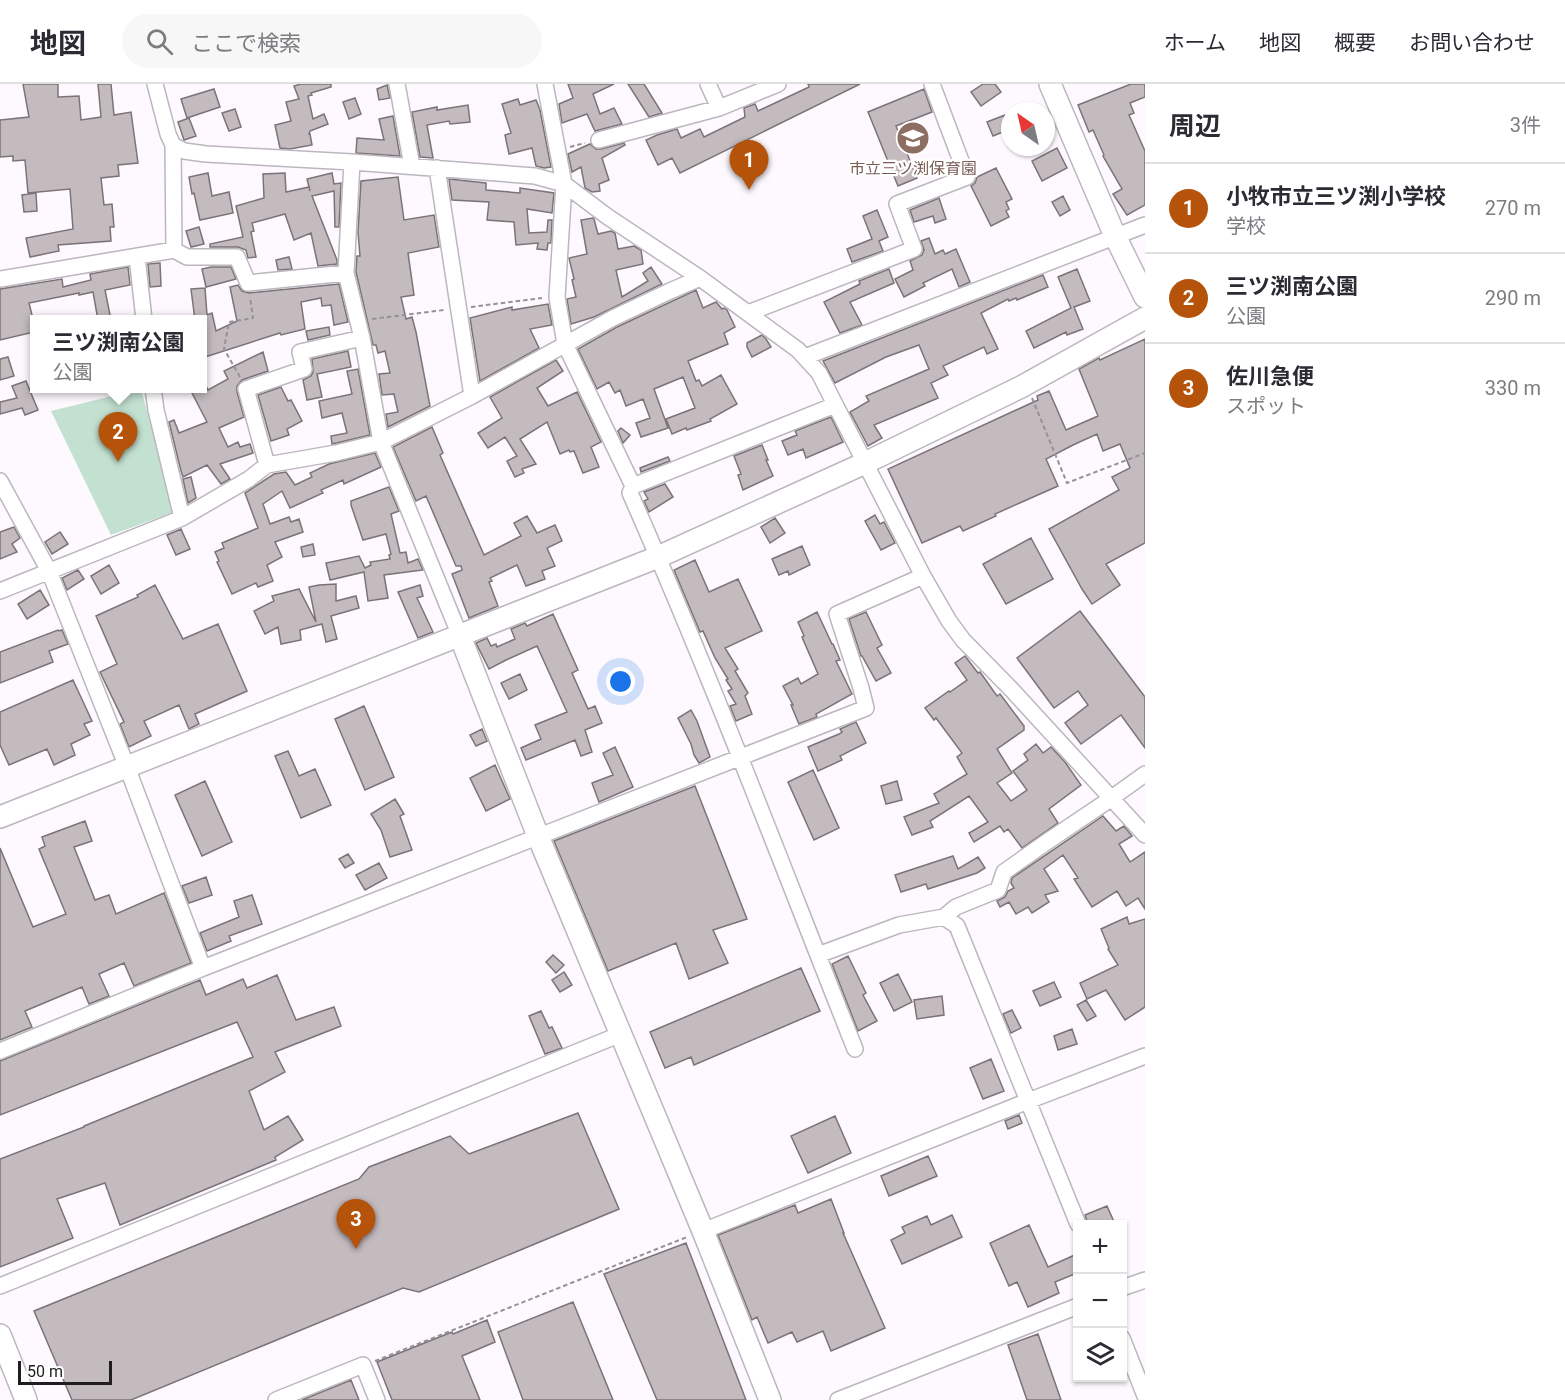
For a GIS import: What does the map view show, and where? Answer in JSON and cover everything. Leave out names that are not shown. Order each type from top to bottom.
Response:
[{"type":"street","points":[[155,84],[173,145],[174,250]]},
{"type":"street","points":[[397,84],[412,166]]},
{"type":"street","points":[[545,84],[564,184],[557,297],[565,344],[633,486]]},
{"type":"street","points":[[708,84],[719,108]]},
{"type":"street","points":[[599,140],[719,108],[778,84]]},
{"type":"street","points":[[748,313],[914,249],[897,204],[967,177],[933,84]]},
{"type":"street","points":[[1050,84],[1115,236],[1145,297]]},
{"type":"street","points":[[173,145],[184,151],[206,154],[535,176],[564,184],[700,278],[798,350],[819,373],[923,576],[949,621],[963,640],[1145,835]]},
{"type":"street","points":[[352,162],[346,273],[362,338],[381,442],[538,836],[703,1231],[770,1400]]},
{"type":"street","points":[[437,168],[472,396]]},
{"type":"street","points":[[805,357],[1145,225]]},
{"type":"street","points":[[0,279],[174,250],[187,257],[237,257],[248,283],[346,273]]},
{"type":"street","points":[[136,256],[143,315]]},
{"type":"street","points":[[0,591],[182,518],[249,479],[267,465],[336,453],[381,442],[472,396],[613,318],[700,278]]},
{"type":"street","points":[[0,817],[658,557],[865,463],[1026,385],[1145,318]]},
{"type":"street","points":[[267,465],[246,389],[304,369],[300,352],[362,338]]},
{"type":"street","points":[[154,393],[182,518]]},
{"type":"street","points":[[835,405],[633,486],[630,493],[740,757],[855,1049]]},
{"type":"street","points":[[0,481],[49,571],[127,767],[203,968]]},
{"type":"street","points":[[0,1051],[203,968],[866,708],[837,614],[923,576]]},
{"type":"street","points":[[818,955],[899,926],[944,917],[956,907],[998,890],[1004,872],[1145,774]]},
{"type":"street","points":[[944,917],[957,926],[1076,1220]]},
{"type":"street","points":[[0,1286],[621,1034]]},
{"type":"street","points":[[703,1231],[1145,1056]]},
{"type":"street","points":[[1127,1286],[1145,1280]]},
{"type":"street","points":[[838,1400],[1073,1308]]},
{"type":"street","points":[[0,1335],[26,1400]]},
{"type":"street","points":[[1127,1351],[1145,1396]]},
{"type":"street","points":[[276,1400],[363,1365],[377,1400]]},
{"type":"path","points":[[556,150],[599,140]]},
{"type":"path","points":[[246,389],[224,349],[229,322],[254,318],[248,283]]},
{"type":"path","points":[[1026,385],[1067,483],[1145,453]]},
{"type":"path","points":[[363,1365],[703,1231]]},
{"type":"green space","points":[[125,393],[142,393],[174,512],[111,535],[51,411]]},
{"type":"building","points":[[23,84],[58,84],[58,97],[79,96],[81,120],[101,117],[98,84],[111,84],[114,115],[131,112],[138,163],[118,165],[119,176],[101,178],[104,205],[112,204],[114,227],[110,227],[111,241],[58,245],[59,251],[30,257],[26,238],[73,229],[70,189],[28,193],[25,160],[13,161],[13,156],[0,157],[0,120],[29,117]]},
{"type":"building","points":[[331,84],[331,87],[308,96],[313,119],[324,114],[328,124],[310,131],[312,145],[290,149],[280,148],[275,125],[291,121],[286,102],[299,99],[294,86]]},
{"type":"building","points":[[568,84],[614,84],[593,94],[600,114],[614,108],[622,124],[595,131],[587,114],[562,123],[559,104],[573,98]]},
{"type":"building","points":[[628,84],[644,84],[662,113],[649,117]]},
{"type":"building","points":[[808,84],[860,84],[680,173],[672,158],[658,165],[646,140],[677,129],[681,138],[700,129],[704,137],[745,117],[744,108],[755,104],[758,111],[809,87]]},
{"type":"building","points":[[983,84],[995,84],[1001,92],[981,106],[971,92]]},
{"type":"building","points":[[1131,84],[1145,84],[1145,97],[1130,103],[1134,113],[1129,115],[1145,151],[1145,205],[1127,215],[1113,194],[1122,189],[1103,156],[1093,130],[1089,132],[1078,105]]},
{"type":"building","points":[[387,85],[390,98],[379,100],[377,89]]},
{"type":"building","points":[[214,89],[220,107],[187,118],[181,99]]},
{"type":"building","points":[[924,89],[932,112],[896,126],[917,178],[898,186],[868,112]]},
{"type":"building","points":[[355,98],[361,114],[349,119],[343,102]]},
{"type":"building","points":[[518,99],[520,105],[536,100],[551,167],[536,166],[532,148],[509,154],[505,135],[511,133],[502,104]]},
{"type":"building","points":[[468,105],[470,122],[450,124],[449,121],[427,125],[433,158],[420,157],[412,112],[437,107],[437,110]]},
{"type":"building","points":[[235,109],[241,127],[229,131],[222,113]]},
{"type":"building","points":[[393,116],[400,156],[356,153],[357,138],[384,140],[379,119]]},
{"type":"building","points":[[1001,117],[1001,133],[993,136],[987,122]]},
{"type":"building","points":[[189,118],[196,136],[184,140],[178,122]]},
{"type":"building","points":[[624,143],[625,145],[602,158],[609,180],[599,184],[600,191],[592,192],[585,188],[581,167],[572,172],[568,154],[590,144],[596,149],[601,149]]},
{"type":"building","points":[[1057,148],[1067,168],[1042,181],[1032,161],[1042,156],[1055,156]]},
{"type":"building","points":[[996,168],[1012,199],[1006,202],[1009,217],[991,226],[971,186],[977,177]]},
{"type":"building","points":[[208,173],[212,196],[229,192],[233,213],[200,220],[189,177]]},
{"type":"building","points":[[285,173],[286,192],[309,187],[307,179],[332,173],[334,184],[341,183],[339,227],[335,227],[334,191],[312,196],[337,264],[318,266],[311,233],[294,240],[285,214],[252,223],[254,231],[251,232],[256,257],[248,258],[246,250],[238,247],[210,247],[210,244],[243,237],[236,206],[264,198],[263,174]]},
{"type":"building","points":[[398,177],[404,220],[434,215],[439,247],[408,253],[414,295],[401,297],[406,319],[412,317],[416,332],[430,406],[388,427],[386,414],[398,412],[394,394],[382,395],[379,374],[390,373],[385,351],[378,353],[376,345],[373,345],[356,272],[357,256],[360,256],[358,232],[361,181]]},
{"type":"building","points":[[449,179],[486,183],[486,190],[520,193],[520,188],[554,193],[552,213],[527,209],[529,233],[547,232],[548,220],[552,220],[551,243],[548,243],[547,250],[537,249],[538,243],[516,245],[514,222],[487,220],[489,202],[452,200]]},
{"type":"building","points":[[36,193],[37,211],[24,212],[22,195]]},
{"type":"building","points":[[1063,196],[1070,210],[1060,216],[1052,202]]},
{"type":"building","points":[[939,198],[946,219],[935,223],[933,216],[914,222],[910,210]]},
{"type":"building","points":[[877,210],[888,237],[879,241],[883,251],[852,262],[847,249],[872,239],[863,216]]},
{"type":"building","points":[[593,218],[598,234],[611,231],[615,233],[618,249],[634,246],[641,250],[643,264],[616,270],[622,297],[648,281],[643,273],[651,267],[662,284],[594,317],[571,324],[567,299],[576,297],[569,258],[587,254],[581,220]]},
{"type":"building","points":[[199,227],[204,244],[191,247],[186,231]]},
{"type":"building","points":[[929,238],[935,254],[943,250],[945,254],[956,249],[970,282],[959,287],[952,269],[923,283],[925,286],[904,297],[895,279],[913,270],[910,261],[922,255],[924,250],[921,241]]},
{"type":"building","points":[[289,257],[292,269],[278,270],[276,260]]},
{"type":"building","points":[[160,263],[161,286],[150,287],[148,264]]},
{"type":"building","points":[[128,267],[130,285],[105,290],[110,315],[97,315],[93,292],[29,303],[32,315],[30,315],[30,333],[0,340],[0,289],[62,279],[63,287],[91,280],[90,274]]},
{"type":"building","points":[[231,267],[236,279],[206,287],[202,269]]},
{"type":"building","points":[[889,269],[894,283],[850,302],[862,325],[840,333],[824,302],[860,284],[859,281]]},
{"type":"building","points":[[1077,269],[1090,301],[1074,307],[1083,329],[1067,335],[1066,332],[1034,348],[1026,331],[1071,308],[1058,277]]},
{"type":"building","points":[[1043,275],[1048,287],[1017,300],[1016,298],[1009,301],[1008,299],[981,313],[998,349],[987,354],[984,347],[943,366],[948,375],[931,383],[938,398],[874,425],[882,438],[868,446],[850,412],[869,401],[866,396],[929,369],[919,345],[886,357],[835,383],[823,361]]},
{"type":"building","points":[[339,284],[348,322],[334,325],[331,305],[322,306],[321,298],[301,302],[305,329],[281,335],[280,333],[207,356],[207,315],[212,313],[216,331],[237,321],[230,287],[238,285],[242,291],[249,293]]},
{"type":"building","points":[[205,288],[207,315],[194,315],[191,289]]},
{"type":"building","points":[[696,290],[703,308],[716,302],[722,309],[727,310],[735,327],[724,333],[728,344],[688,361],[696,381],[699,380],[702,386],[721,375],[737,404],[710,419],[711,421],[672,434],[666,419],[695,408],[683,377],[654,389],[668,428],[641,437],[636,423],[650,418],[643,399],[626,406],[620,390],[615,393],[609,382],[597,389],[578,349],[617,327]]},
{"type":"building","points":[[548,304],[552,325],[530,329],[539,348],[480,381],[470,318],[512,307],[512,310]]},
{"type":"building","points":[[329,327],[330,335],[308,340],[306,331]]},
{"type":"building","points":[[762,335],[771,347],[752,357],[747,343]]},
{"type":"building","points":[[1145,339],[1145,543],[1106,564],[1120,585],[1092,604],[1049,529],[1119,490],[1112,477],[1130,468],[1120,444],[1103,451],[1097,434],[1046,459],[1058,486],[963,531],[960,526],[922,543],[888,469],[1038,400],[1037,396],[1049,391],[1066,430],[1098,416],[1079,369]]},
{"type":"building","points":[[348,351],[351,367],[317,374],[322,397],[307,400],[303,380],[311,376],[313,372],[312,359]]},
{"type":"building","points":[[263,352],[268,371],[242,380],[237,386],[244,417],[219,428],[228,447],[238,442],[240,447],[250,444],[253,453],[220,464],[230,479],[221,484],[207,465],[183,477],[169,422],[174,420],[179,433],[207,422],[192,393],[207,393],[207,388],[208,390],[228,379],[224,371]]},
{"type":"building","points":[[8,357],[14,376],[0,380],[0,359]]},
{"type":"building","points":[[556,360],[563,371],[537,388],[548,406],[577,392],[601,442],[591,447],[599,467],[583,473],[574,451],[569,450],[560,454],[547,422],[520,439],[536,464],[522,469],[524,473],[515,477],[507,461],[517,456],[505,437],[488,448],[478,433],[502,418],[490,397]]},
{"type":"building","points":[[358,369],[370,435],[332,444],[331,436],[347,433],[342,413],[322,418],[319,401],[352,394],[347,371]]},
{"type":"building","points":[[26,381],[38,410],[25,415],[22,408],[0,414],[0,402],[17,398],[12,386]]},
{"type":"building","points":[[281,387],[302,421],[287,429],[289,435],[271,441],[258,395]]},
{"type":"building","points":[[831,417],[843,442],[806,458],[803,449],[788,455],[782,441],[797,435],[795,431]]},
{"type":"building","points":[[432,427],[443,453],[440,455],[484,555],[521,536],[514,523],[527,516],[537,533],[555,525],[562,541],[547,548],[555,566],[542,571],[545,579],[526,586],[517,565],[490,578],[492,581],[489,582],[498,606],[469,618],[452,574],[462,570],[461,566],[456,566],[426,496],[416,501],[393,447]]},
{"type":"building","points":[[621,428],[630,435],[623,443],[618,431]]},
{"type":"building","points":[[762,445],[773,476],[743,490],[738,475],[741,474],[734,456]]},
{"type":"building","points":[[375,453],[381,467],[344,484],[343,480],[321,490],[323,493],[290,508],[282,491],[263,504],[270,524],[289,517],[291,522],[299,519],[303,532],[275,542],[282,557],[267,565],[273,581],[258,587],[256,583],[232,594],[217,562],[219,561],[215,552],[224,548],[222,543],[258,528],[245,493],[274,474],[286,472],[295,485],[312,477],[310,473],[329,464]]},
{"type":"building","points":[[668,457],[670,461],[641,472],[640,468]]},
{"type":"building","points":[[191,477],[196,498],[188,503],[183,479]]},
{"type":"building","points":[[665,484],[673,497],[649,512],[644,501],[648,499],[644,492]]},
{"type":"building","points":[[389,487],[399,511],[391,514],[400,553],[406,552],[408,563],[418,559],[423,570],[384,575],[388,598],[368,601],[364,572],[330,580],[326,563],[359,556],[365,568],[371,565],[370,562],[390,559],[386,534],[363,540],[351,505],[351,501]]},
{"type":"building","points":[[875,515],[880,524],[884,522],[895,543],[881,550],[865,521]]},
{"type":"building","points":[[775,518],[785,533],[770,543],[761,527]]},
{"type":"building","points":[[14,527],[20,538],[12,544],[17,552],[0,559],[0,532]]},
{"type":"building","points":[[181,529],[190,549],[176,555],[167,535]]},
{"type":"building","points":[[60,532],[68,544],[52,554],[45,542]]},
{"type":"building","points":[[1031,538],[1053,579],[1006,604],[983,564]]},
{"type":"building","points":[[313,544],[315,555],[303,557],[301,547]]},
{"type":"building","points":[[802,546],[810,565],[789,575],[788,571],[779,575],[772,559]]},
{"type":"building","points":[[695,560],[709,592],[738,579],[762,631],[725,648],[738,669],[735,671],[748,693],[745,696],[752,714],[736,721],[730,706],[736,704],[728,691],[732,689],[726,680],[728,679],[715,658],[703,631],[700,632],[674,570]]},
{"type":"building","points":[[109,565],[119,583],[101,594],[91,576]]},
{"type":"building","points":[[78,570],[84,579],[67,590],[62,578]]},
{"type":"building","points":[[336,584],[336,601],[356,596],[359,608],[331,616],[337,639],[326,642],[322,624],[300,630],[301,640],[281,644],[278,627],[265,634],[254,611],[274,601],[272,596],[299,589],[316,622],[309,587]]},
{"type":"building","points":[[155,585],[183,639],[218,624],[247,691],[195,714],[199,724],[189,729],[179,705],[144,721],[151,736],[129,747],[120,724],[124,722],[100,672],[117,664],[96,616],[138,597],[137,595]]},
{"type":"building","points":[[420,585],[423,596],[417,598],[433,632],[418,638],[398,592]]},
{"type":"building","points":[[40,590],[49,605],[27,619],[18,604]]},
{"type":"building","points":[[1080,611],[1145,697],[1145,748],[1121,715],[1081,744],[1065,723],[1088,705],[1078,691],[1054,708],[1017,658]]},
{"type":"building","points":[[817,612],[840,660],[836,661],[852,694],[816,714],[817,717],[799,724],[791,705],[793,705],[783,686],[798,678],[801,684],[818,674],[798,622]]},
{"type":"building","points":[[866,612],[882,645],[877,648],[891,673],[876,681],[861,656],[849,619]]},
{"type":"building","points":[[553,614],[578,670],[572,673],[588,709],[595,706],[602,723],[585,730],[592,752],[581,756],[575,740],[526,760],[521,748],[541,739],[535,725],[567,712],[537,646],[489,669],[476,643],[487,638],[491,646],[496,644],[497,647],[515,639],[511,629],[525,623],[527,626]]},
{"type":"building","points":[[62,630],[68,644],[49,651],[53,662],[0,683],[0,652]]},
{"type":"building","points":[[965,656],[997,696],[1000,694],[1024,726],[1024,730],[997,749],[1012,773],[997,783],[1011,801],[1027,790],[1013,771],[1028,760],[1024,754],[1036,744],[1043,753],[1051,747],[1081,785],[1049,809],[1058,823],[1022,848],[1008,829],[1004,832],[1000,826],[974,842],[969,833],[988,822],[969,796],[930,821],[933,827],[912,835],[904,817],[939,803],[934,794],[967,774],[957,757],[962,753],[936,718],[934,720],[925,708],[967,680],[955,663]]},
{"type":"building","points":[[520,674],[527,690],[509,699],[501,683]]},
{"type":"building","points":[[73,680],[92,721],[84,724],[90,735],[71,744],[75,755],[54,765],[47,749],[9,765],[0,745],[0,712]]},
{"type":"building","points":[[364,706],[394,777],[365,790],[335,719]]},
{"type":"building","points":[[691,710],[710,757],[699,763],[678,718]]},
{"type":"building","points":[[856,722],[866,743],[840,756],[842,760],[818,771],[808,747],[839,734],[842,732],[840,729]]},
{"type":"building","points":[[482,729],[487,741],[476,746],[470,735]]},
{"type":"building","points":[[615,747],[633,787],[599,802],[592,783],[613,775],[603,753]]},
{"type":"building","points":[[288,751],[299,776],[315,769],[331,805],[301,818],[275,756]]},
{"type":"building","points":[[495,765],[510,799],[486,811],[470,778]]},
{"type":"building","points":[[813,770],[839,828],[814,840],[788,782]]},
{"type":"building","points":[[205,781],[232,842],[202,856],[175,795]]},
{"type":"building","points":[[897,781],[902,800],[886,804],[881,786]]},
{"type":"building","points":[[695,786],[747,919],[713,930],[728,963],[689,979],[676,943],[608,971],[554,841]]},
{"type":"building","points":[[395,799],[404,814],[400,816],[412,850],[390,857],[381,830],[371,814]]},
{"type":"building","points":[[1103,816],[1116,831],[1124,826],[1132,836],[1119,844],[1130,862],[1145,852],[1145,909],[1138,898],[1126,906],[1117,891],[1092,907],[1074,879],[1078,878],[1063,855],[1044,869],[1058,891],[1045,895],[1049,902],[1032,913],[1028,907],[1016,914],[1009,902],[1000,907],[997,901],[1014,888],[1011,883],[1012,878]]},
{"type":"building","points":[[85,821],[92,841],[74,847],[95,900],[109,895],[116,914],[164,893],[191,963],[134,986],[124,963],[99,974],[109,996],[89,1004],[82,987],[25,1011],[32,1027],[0,1040],[0,848],[33,927],[66,914],[39,849],[45,846],[42,837]]},
{"type":"building","points":[[348,854],[354,863],[345,868],[339,859]]},
{"type":"building","points":[[953,856],[958,869],[978,857],[985,868],[977,873],[928,889],[926,884],[901,892],[895,875]]},
{"type":"building","points":[[379,863],[387,878],[365,890],[356,875]]},
{"type":"building","points":[[206,877],[212,895],[189,903],[182,886]]},
{"type":"building","points":[[252,895],[262,924],[229,936],[231,941],[207,951],[200,933],[239,917],[234,901]]},
{"type":"building","points":[[1127,917],[1129,924],[1145,919],[1145,1007],[1125,1020],[1106,990],[1087,999],[1080,983],[1118,965],[1108,949],[1101,929]]},
{"type":"building","points":[[553,955],[564,965],[556,973],[546,962]]},
{"type":"building","points":[[848,956],[866,993],[863,995],[877,1021],[858,1031],[832,964]]},
{"type":"building","points":[[801,968],[820,1011],[694,1065],[691,1057],[665,1068],[650,1032]]},
{"type":"building","points":[[564,972],[572,985],[560,992],[552,980]]},
{"type":"building","points":[[898,974],[912,1002],[894,1011],[880,983]]},
{"type":"building","points":[[277,975],[296,1020],[334,1007],[341,1026],[275,1052],[285,1072],[249,1091],[264,1130],[288,1116],[303,1140],[275,1157],[276,1160],[120,1225],[105,1183],[57,1199],[73,1238],[0,1267],[0,1159],[253,1057],[237,1022],[0,1115],[0,1061],[200,980],[206,995],[243,979],[247,988]]},
{"type":"building","points":[[1054,982],[1061,997],[1040,1006],[1033,991]]},
{"type":"building","points":[[942,996],[944,1015],[917,1019],[914,1000]]},
{"type":"building","points":[[1086,1000],[1096,1016],[1087,1021],[1077,1005]]},
{"type":"building","points":[[1012,1010],[1021,1028],[1011,1033],[1003,1014]]},
{"type":"building","points":[[541,1011],[562,1048],[545,1054],[529,1016]]},
{"type":"building","points":[[1072,1029],[1077,1044],[1058,1050],[1054,1036]]},
{"type":"building","points":[[991,1059],[1004,1091],[983,1099],[970,1068]]},
{"type":"building","points":[[578,1113],[619,1209],[419,1292],[403,1288],[131,1400],[72,1400],[34,1311],[359,1179],[369,1167],[450,1136],[469,1154]]},
{"type":"building","points":[[1019,1115],[1022,1123],[1008,1129],[1005,1121]]},
{"type":"building","points":[[835,1116],[851,1153],[808,1173],[791,1136]]},
{"type":"building","points":[[928,1156],[937,1176],[889,1196],[881,1176]]},
{"type":"building","points":[[831,1199],[843,1233],[885,1328],[831,1351],[823,1331],[797,1342],[792,1332],[768,1343],[757,1317],[752,1320],[718,1235],[795,1205],[798,1213]]},
{"type":"building","points":[[1107,1206],[1113,1220],[1087,1220],[1085,1215]]},
{"type":"building","points":[[952,1215],[962,1237],[902,1264],[891,1240],[905,1233],[902,1227],[927,1216],[931,1225]]},
{"type":"building","points":[[1029,1225],[1048,1267],[1073,1256],[1073,1275],[1055,1282],[1059,1293],[1028,1307],[1017,1282],[1009,1286],[990,1243]]},
{"type":"building","points":[[686,1243],[746,1400],[657,1400],[604,1274]]},
{"type":"building","points":[[573,1302],[613,1400],[523,1400],[498,1332]]},
{"type":"building","points":[[487,1320],[495,1342],[462,1356],[480,1400],[392,1400],[377,1362]]},
{"type":"building","points":[[1038,1334],[1061,1400],[1027,1400],[1008,1345]]},
{"type":"building","points":[[351,1380],[359,1400],[302,1400]]},
{"type":"place","name":"市立三ツ渕保育園","points":[[913,138]]},
{"type":"place","name":"小牧市立三ツ渕小学校","points":[[749,190]]},
{"type":"place","name":"三ツ渕南公園","points":[[118,462]]},
{"type":"place","name":"佐川急便","points":[[356,1249]]}]
